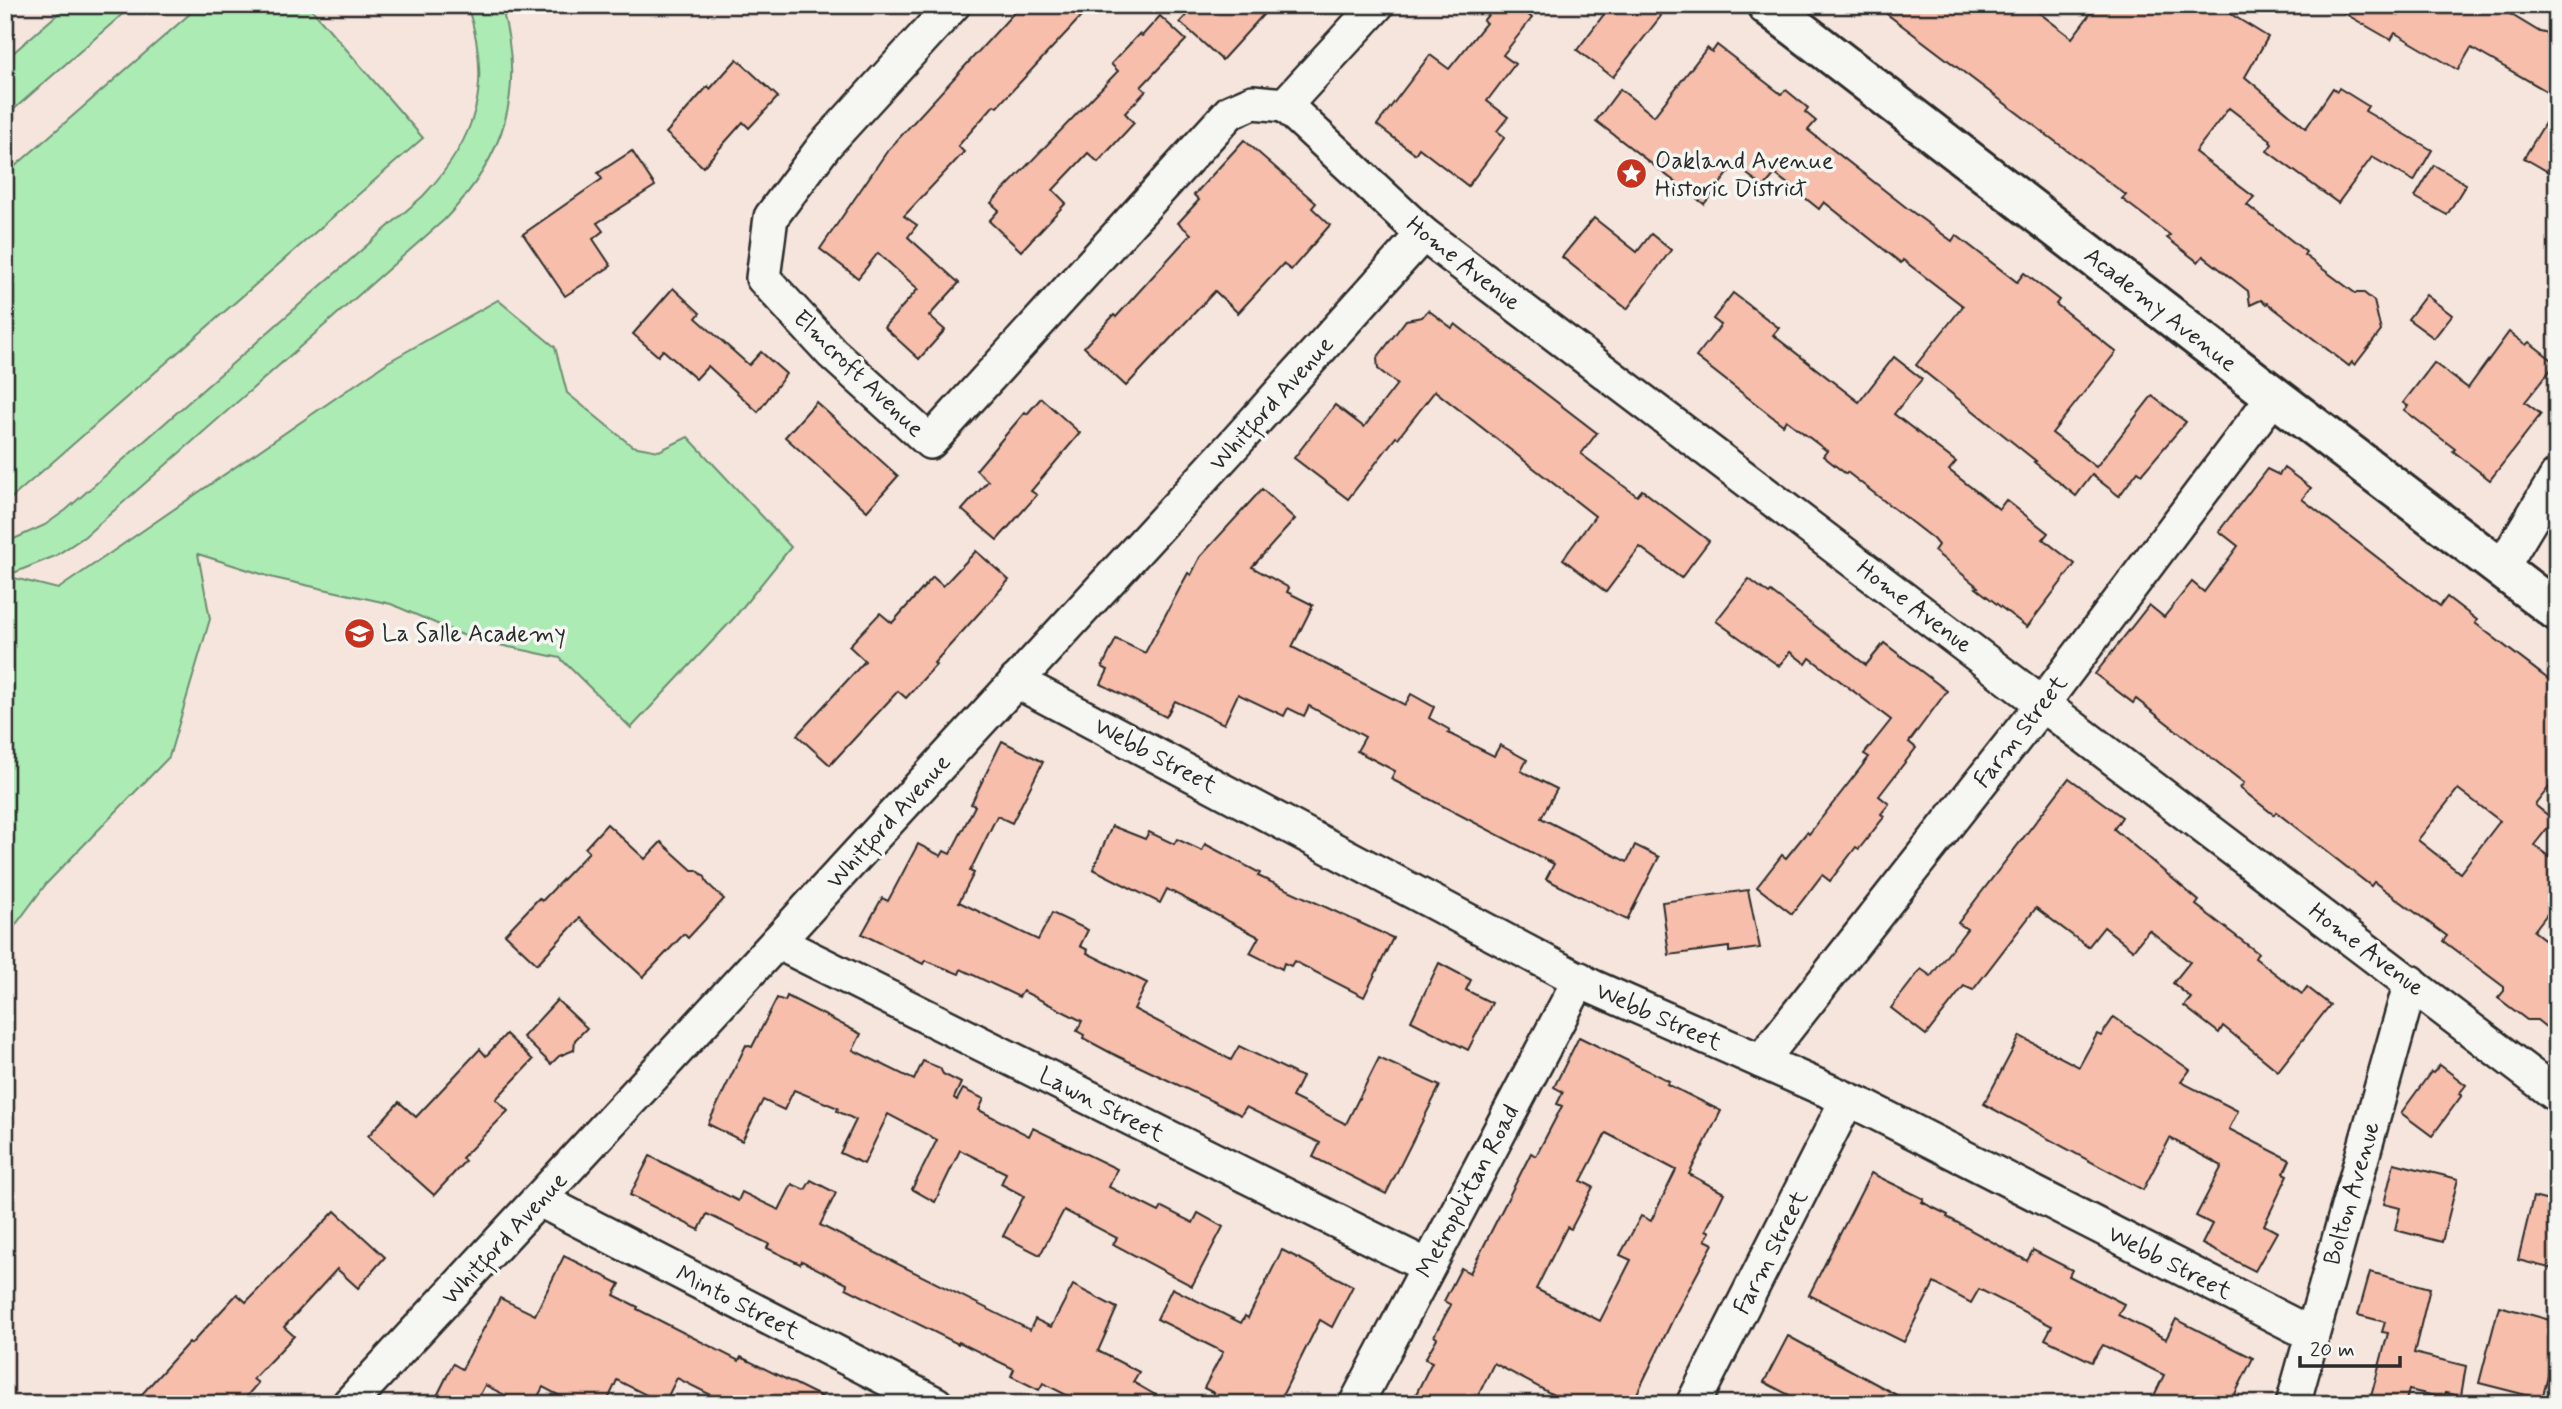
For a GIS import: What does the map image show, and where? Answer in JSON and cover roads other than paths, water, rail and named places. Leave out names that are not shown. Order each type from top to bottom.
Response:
[{"type":"street","name":"Elmcroft Avenue","points":[[953,5],[825,145],[771,217],[763,278],[832,353],[930,442],[1230,111],[1253,102],[1284,105]]},
{"type":"street","points":[[1284,105],[1377,5]]},
{"type":"street","name":"Academy Avenue","points":[[1767,5],[2557,611]]},
{"type":"street","name":"Home Avenue","points":[[1284,105],[1423,234],[2557,1094]]},
{"type":"street","name":"Whitford Avenue","points":[[349,1404],[778,942],[1423,234]]},
{"type":"street","name":"Farm Street","points":[[1761,1061],[2043,703],[2274,396]]},
{"type":"street","points":[[2501,569],[2557,476]]},
{"type":"street","name":"Webb Street","points":[[1016,681],[1580,979],[1847,1100],[2311,1334]]},
{"type":"street","name":"Lawn Street","points":[[778,942],[1427,1266]]},
{"type":"street","name":"Metropolitan Road","points":[[1356,1404],[1580,979]]},
{"type":"street","name":"Bolton Avenue","points":[[2293,1404],[2410,982]]},
{"type":"street","name":"Farm Street","points":[[1693,1404],[1847,1100]]},
{"type":"street","name":"Minto Street","points":[[540,1199],[936,1404]]},
{"type":"place","name":"Oakland Avenue Historic District","points":[[1632,174]]},
{"type":"place","name":"La Salle Academy","points":[[359,633]]}]
